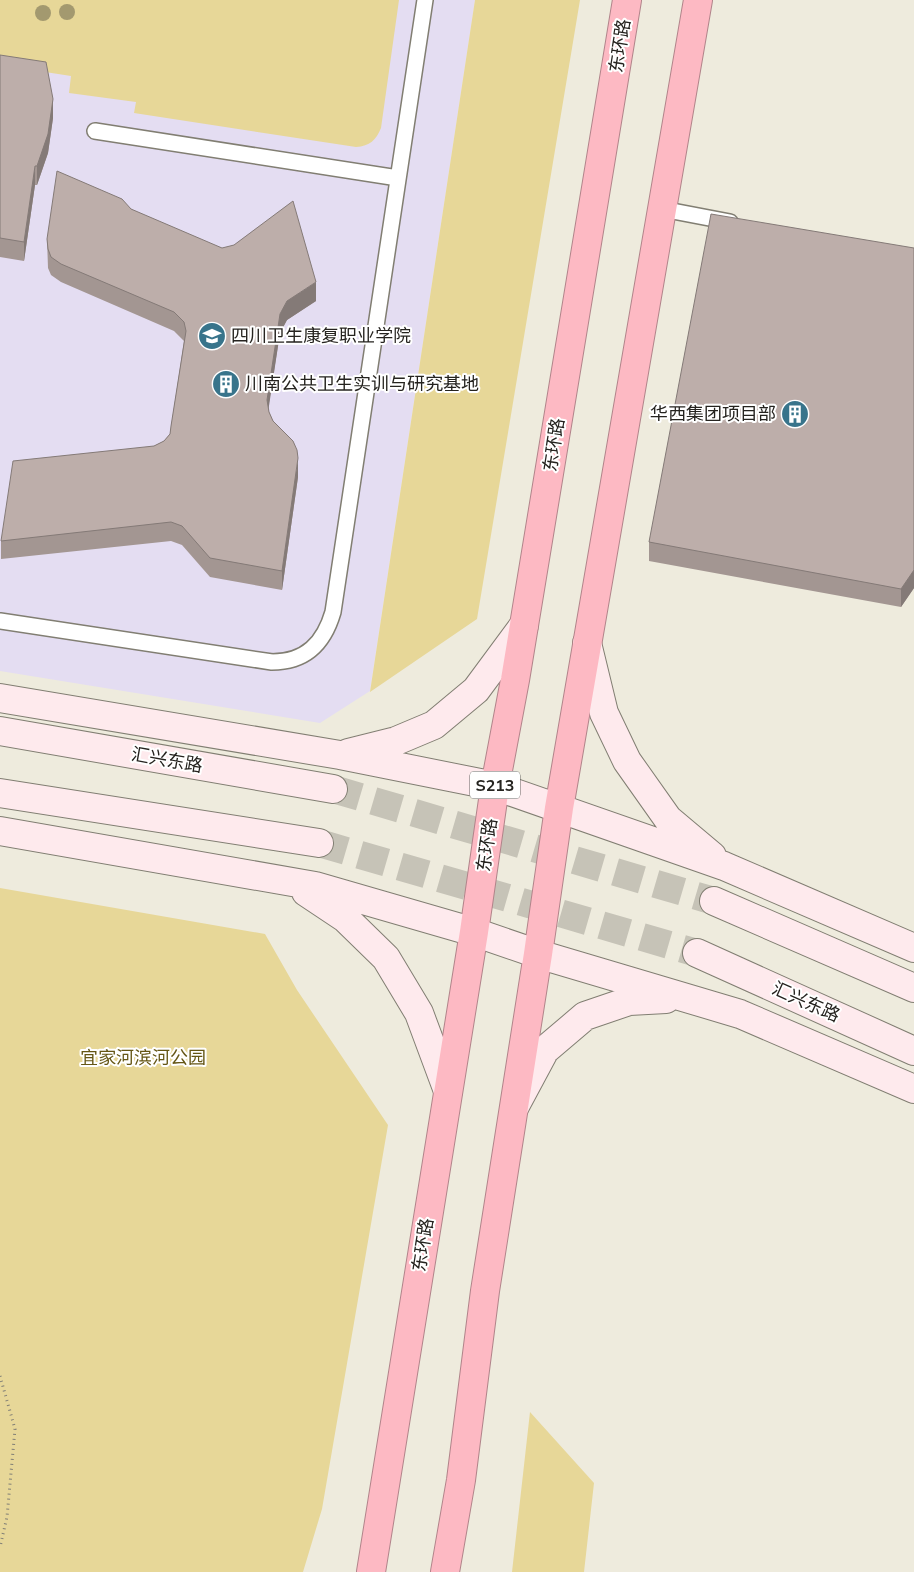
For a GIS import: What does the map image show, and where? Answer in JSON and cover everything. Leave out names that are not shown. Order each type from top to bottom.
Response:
[{"type":"highway","name":"东环路","points":[[370,1572],[474,932],[495,786],[524,625],[628,0]]},
{"type":"highway","points":[[445,1572],[461,1480],[485,1291],[538,954],[558,808],[698,0]]},
{"type":"highway","points":[[354,1572],[386,1475]]},
{"type":"highway","points":[[461,1480],[465,1572]]},
{"type":"main road","points":[[340,755],[396,741],[434,725],[476,690],[524,625]]},
{"type":"main road","points":[[587,643],[604,713],[627,762],[668,819],[724,866]]},
{"type":"main road","points":[[0,698],[340,755],[495,786],[724,866],[914,948]]},
{"type":"main road","name":"汇兴东路","points":[[0,731],[333,789]]},
{"type":"main road","points":[[0,794],[319,843]]},
{"type":"main road","points":[[0,831],[315,886],[474,932],[538,954],[740,1014],[914,1089]]},
{"type":"main road","points":[[290,882],[345,918],[386,958],[419,1013],[448,1091]]},
{"type":"main road","points":[[714,901],[914,988]]},
{"type":"main road","name":"汇兴东路","points":[[697,953],[914,1051]]},
{"type":"main road","points":[[514,1107],[545,1050],[585,1016],[629,1001],[685,997]]},
{"type":"lane","points":[[0,621],[272,662],[284,662],[299,657],[312,649],[320,640],[328,628],[333,612],[425,0]]},
{"type":"lane","points":[[95,131],[398,178]]},
{"type":"lane","points":[[662,209],[740,224]]},
{"type":"path","points":[[0,1376],[15,1429],[7,1517],[0,1547]]},
{"type":"shaded area","name":"四川卫生康复职业学院","points":[[0,0],[475,0],[370,691],[320,723],[0,671]]},
{"type":"green space","points":[[0,0],[399,0],[381,128],[372,142],[356,147],[134,113],[136,102],[69,93],[71,76],[0,65]]},
{"type":"green space","points":[[475,0],[580,0],[477,619],[370,692]]},
{"type":"green space","name":"宜家河滨河公园","points":[[0,888],[265,934],[297,990],[388,1125],[322,1509],[303,1572],[0,1572]]},
{"type":"green space","points":[[530,1412],[594,1483],[584,1572],[512,1572]]},
{"type":"building","points":[[0,55],[46,62],[53,99],[48,134],[37,166],[35,166],[24,242],[0,238]]},
{"type":"building","name":"川南公共卫生实训与研究基地","points":[[57,171],[122,199],[131,209],[222,248],[234,245],[293,201],[316,282],[287,301],[280,314],[267,400],[273,421],[293,441],[298,458],[282,571],[210,558],[182,526],[171,522],[1,541],[13,461],[154,446],[164,441],[170,434],[186,331],[184,322],[174,312],[61,264],[51,257],[47,239]]},
{"type":"building","name":"华西集团项目部","points":[[711,214],[914,248],[914,570],[901,589],[649,542]]},
{"type":"tunnel","points":[[333,789],[714,901]]},
{"type":"tunnel","points":[[319,843],[697,953]]},
{"type":"place","name":"四川卫生康复职业学院","points":[[212,336]]},
{"type":"place","name":"川南公共卫生实训与研究基地","points":[[226,384]]},
{"type":"place","name":"华西集团项目部","points":[[795,414]]}]
